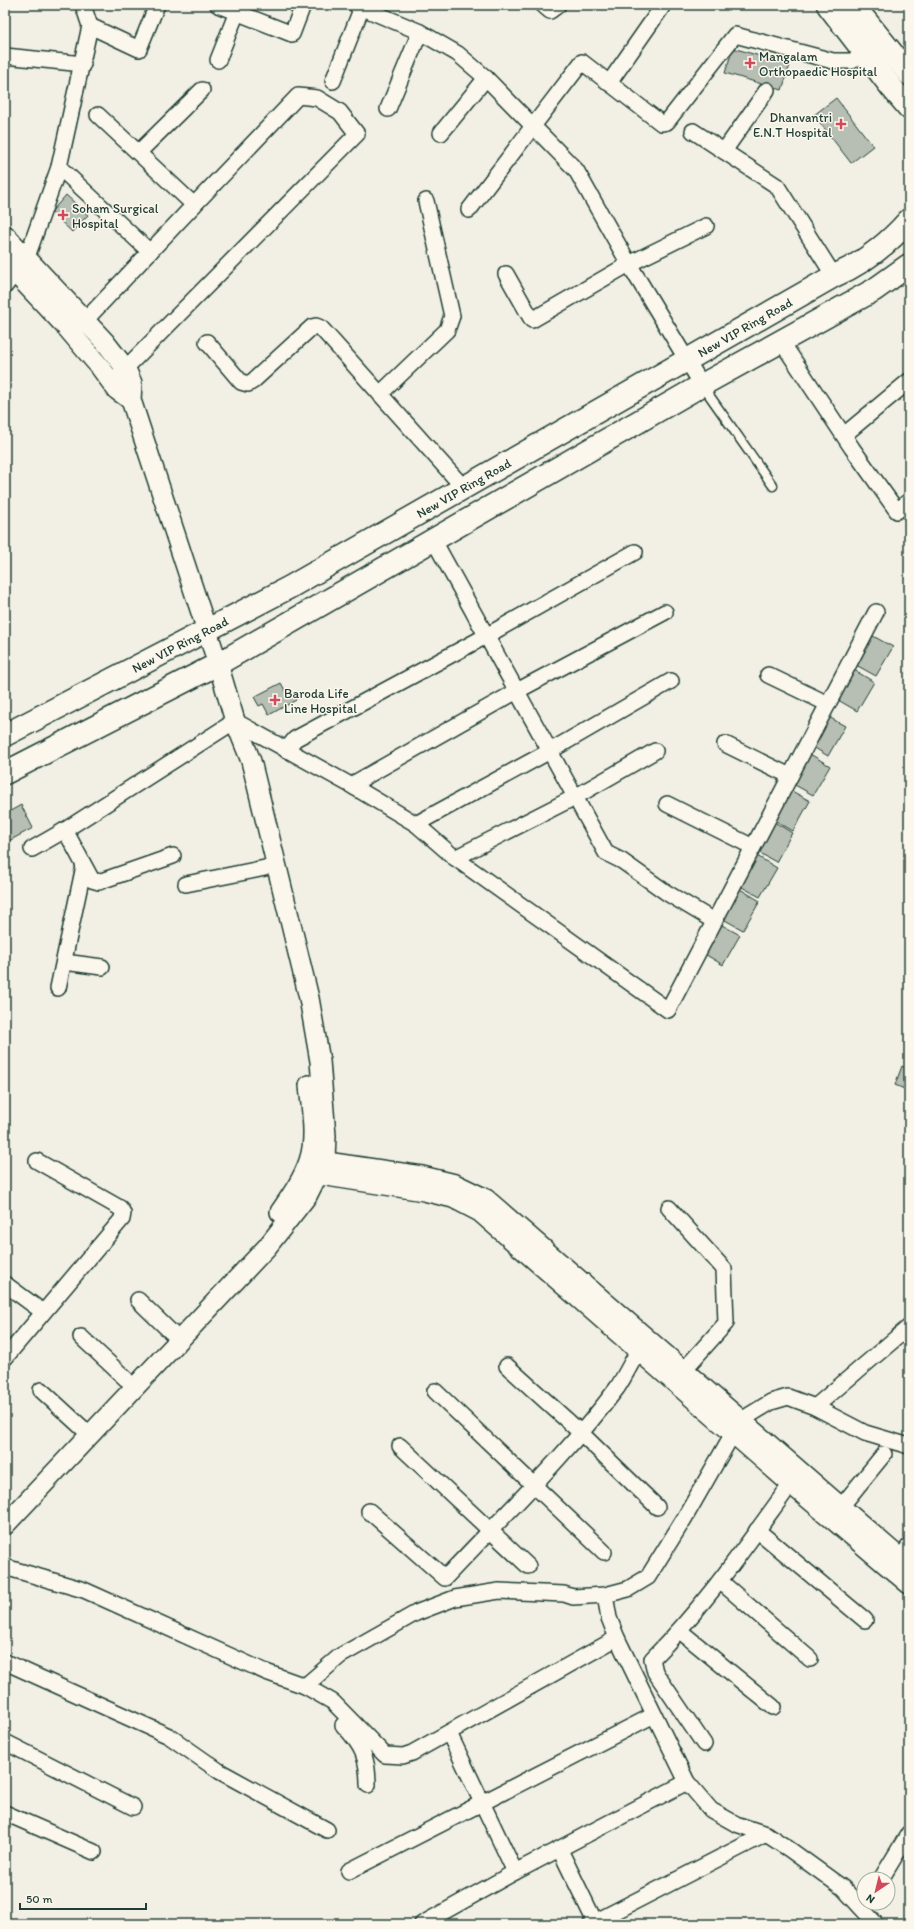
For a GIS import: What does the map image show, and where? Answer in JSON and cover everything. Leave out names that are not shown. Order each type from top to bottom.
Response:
[{"type":"main road","points":[[828,5],[909,108]]},
{"type":"main road","points":[[853,5],[909,74]]},
{"type":"main road","name":"New VIP Ring Road","points":[[5,736],[290,587],[834,276],[853,268],[892,240],[909,220]]},
{"type":"main road","points":[[5,773],[218,664],[702,385],[874,290],[909,265]]},
{"type":"street","points":[[90,26],[139,49],[157,5]]},
{"type":"street","points":[[218,5],[292,34],[303,5]]},
{"type":"street","points":[[543,5],[550,11],[558,5]]},
{"type":"street","points":[[82,6],[90,26],[83,64],[59,167],[27,257],[8,273],[72,334],[117,390],[131,400]]},
{"type":"street","points":[[333,81],[359,6],[420,32],[458,54],[486,78],[576,170],[629,264],[702,385]]},
{"type":"street","points":[[609,83],[662,7]]},
{"type":"street","points":[[218,60],[237,12]]},
{"type":"street","points":[[388,109],[420,32]]},
{"type":"street","points":[[469,210],[582,62],[661,123],[664,123],[667,122],[735,35],[834,61],[852,61],[866,53]]},
{"type":"street","points":[[5,56],[83,64]]},
{"type":"street","points":[[442,133],[486,78]]},
{"type":"street","points":[[139,152],[202,90]]},
{"type":"street","points":[[724,151],[767,90]]},
{"type":"street","points":[[72,334],[298,96],[317,98],[340,112],[357,134],[126,370],[111,383]]},
{"type":"street","points":[[98,115],[194,205]]},
{"type":"street","points":[[693,130],[777,186],[834,276]]},
{"type":"street","points":[[59,167],[150,252]]},
{"type":"street","points":[[380,394],[447,330],[451,323],[452,316],[426,201]]},
{"type":"street","points":[[506,274],[532,320],[629,264],[706,226]]},
{"type":"street","points":[[5,235],[105,342],[126,370],[132,383],[131,400],[218,664],[235,722],[251,761],[309,998],[320,1061],[326,1136],[314,1167],[307,1196],[267,1247],[85,1431],[5,1509]]},
{"type":"street","points":[[207,342],[241,382],[248,384],[312,327],[316,326],[321,328],[464,488]]},
{"type":"street","points":[[781,341],[844,436],[897,511],[909,501]]},
{"type":"street","points":[[844,436],[909,381]]},
{"type":"street","points":[[434,540],[606,853],[622,862],[667,893],[714,920]]},
{"type":"street","points":[[286,750],[295,739],[486,636],[635,552]]},
{"type":"street","points":[[354,787],[358,781],[517,691],[665,612]]},
{"type":"street","points":[[235,722],[354,787],[416,824],[455,858],[668,1010],[876,612]]},
{"type":"street","points":[[768,675],[828,704]]},
{"type":"street","points":[[416,824],[550,751],[670,681]]},
{"type":"street","points":[[32,849],[65,830],[235,722]]},
{"type":"street","points":[[5,1525],[85,1431],[126,1379],[258,1238],[314,1167],[308,1062],[298,1002],[239,763],[235,722]]},
{"type":"street","points":[[725,744],[790,776]]},
{"type":"street","points":[[455,858],[575,797],[655,751]]},
{"type":"street","points":[[667,804],[753,847]]},
{"type":"street","points":[[65,830],[92,880],[98,882],[174,856]]},
{"type":"street","points":[[58,988],[84,866]]},
{"type":"street","points":[[186,884],[265,868]]},
{"type":"street","points":[[64,962],[102,967]]},
{"type":"street","points":[[5,1358],[122,1218],[123,1213],[120,1208],[37,1161]]},
{"type":"street","points":[[314,1167],[453,1198],[480,1212],[638,1351],[840,1508],[906,1557]]},
{"type":"street","points":[[314,1167],[422,1176],[455,1184],[486,1200],[682,1371],[791,1484],[909,1584]]},
{"type":"street","points":[[669,1208],[724,1269],[726,1323],[682,1371]]},
{"type":"street","points":[[5,1284],[43,1312]]},
{"type":"street","points":[[138,1300],[171,1332]]},
{"type":"street","points":[[815,1407],[909,1327]]},
{"type":"street","points":[[81,1337],[126,1379]]},
{"type":"street","points":[[369,1511],[445,1578],[534,1484],[580,1432],[618,1386],[638,1351]]},
{"type":"street","points":[[507,1366],[580,1432],[657,1507]]},
{"type":"street","points":[[41,1390],[85,1431]]},
{"type":"street","points":[[435,1391],[604,1552]]},
{"type":"street","points":[[305,1686],[340,1656],[416,1613],[455,1598],[499,1591],[564,1594],[573,1596],[605,1595],[628,1589],[648,1577],[684,1519],[736,1427],[771,1402],[788,1397],[815,1407],[865,1433],[909,1446]]},
{"type":"street","points":[[400,1446],[528,1566]]},
{"type":"street","points":[[840,1508],[884,1454]]},
{"type":"street","points":[[704,1744],[655,1672],[652,1659],[680,1631],[720,1581],[791,1484]]},
{"type":"street","points":[[758,1530],[865,1620]]},
{"type":"street","points":[[5,1568],[84,1590],[266,1672],[305,1686],[334,1702],[385,1755],[403,1756],[412,1753],[617,1638]]},
{"type":"street","points":[[720,1581],[810,1659]]},
{"type":"street","points":[[605,1595],[609,1618],[617,1638],[687,1782],[711,1810],[736,1824],[766,1834],[856,1898]]},
{"type":"street","points":[[680,1631],[773,1707]]},
{"type":"street","points":[[5,1662],[169,1736],[219,1771],[327,1830]]},
{"type":"street","points":[[305,1686],[357,1742],[365,1754],[368,1767],[368,1785]]},
{"type":"street","points":[[348,1872],[654,1715]]},
{"type":"street","points":[[449,1733],[515,1872]]},
{"type":"street","points":[[5,1742],[133,1807]]},
{"type":"street","points":[[422,1924],[515,1872],[560,1850],[687,1782]]},
{"type":"street","points":[[5,1813],[94,1852]]},
{"type":"street","points":[[886,1871],[909,1832]]},
{"type":"street","points":[[560,1850],[594,1923],[766,1834]]},
{"type":"street","points":[[868,1911],[876,1924]]},
{"type":"lane","points":[[702,385],[773,486]]},
{"type":"building","points":[[733,48],[790,65],[782,90],[725,73]]},
{"type":"building","points":[[836,98],[873,146],[851,163],[814,115]]},
{"type":"building","points":[[66,195],[88,215],[72,232],[51,212]]},
{"type":"building","points":[[873,636],[893,647],[876,676],[856,665]]},
{"type":"building","points":[[854,670],[874,682],[857,711],[838,700]]},
{"type":"building","points":[[281,683],[286,692],[290,689],[296,700],[269,715],[263,704],[259,706],[254,697]]},
{"type":"building","points":[[825,715],[845,726],[828,756],[808,744]]},
{"type":"building","points":[[810,754],[830,766],[813,795],[793,784]]},
{"type":"building","points":[[790,790],[810,801],[793,831],[773,819]]},
{"type":"building","points":[[21,805],[33,828],[5,843],[5,814]]},
{"type":"building","points":[[773,821],[792,833],[776,862],[756,851]]},
{"type":"building","points":[[757,856],[777,868],[760,897],[740,886]]},
{"type":"building","points":[[740,889],[760,901],[743,930],[723,919]]},
{"type":"building","points":[[720,924],[740,935],[723,965],[703,953]]},
{"type":"building","points":[[902,1066],[909,1069],[909,1091],[895,1085]]},
{"type":"place","name":"Mangalam Orthopaedic Hospital","points":[[750,63]]},
{"type":"place","name":"Dhanvantri E.N.T Hospital","points":[[841,124]]},
{"type":"place","name":"Soham Surgical Hospital","points":[[63,215]]},
{"type":"place","name":"Baroda Life Line Hospital","points":[[275,700]]}]
